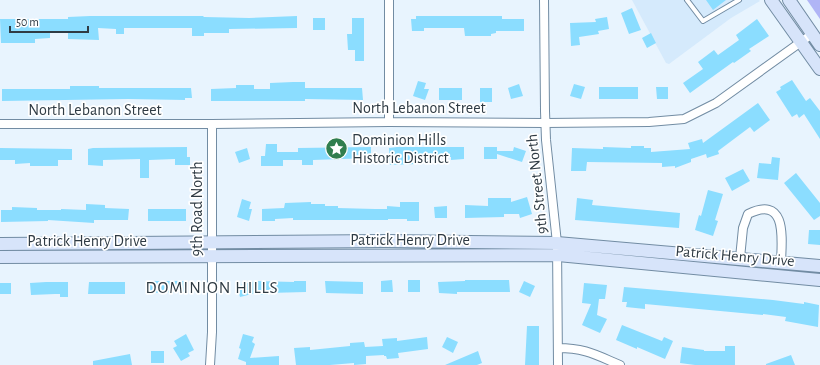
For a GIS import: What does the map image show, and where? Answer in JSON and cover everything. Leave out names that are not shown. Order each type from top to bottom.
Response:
[{"type":"street","points":[[389,0],[389,122]]},
{"type":"street","name":"9th Street North","points":[[544,0],[545,123],[558,256],[558,365]]},
{"type":"street","points":[[771,0],[820,69]]},
{"type":"street","points":[[789,0],[820,45]]},
{"type":"street","name":"North Lebanon Street","points":[[0,124],[389,122],[545,123],[649,122],[684,119],[716,103],[812,34]]},
{"type":"street","name":"9th Road North","points":[[210,365],[212,332],[212,124]]},
{"type":"street","name":"Patrick Henry Drive","points":[[740,258],[743,228],[748,214],[759,209],[768,209],[777,215],[782,228],[781,262]]},
{"type":"street","name":"Patrick Henry Drive","points":[[0,244],[386,241],[557,243],[820,266]]},
{"type":"street","name":"Patrick Henry Drive","points":[[0,257],[558,256],[820,280]]},
{"type":"street","points":[[558,348],[574,348],[588,351],[620,365]]},
{"type":"lane","points":[[687,0],[703,21],[738,0]]},
{"type":"shaded area","points":[[632,0],[760,1],[731,18],[669,64],[666,63]]},
{"type":"shaded area","points":[[807,0],[820,0],[820,19]]},
{"type":"building","points":[[706,0],[726,0],[713,10]]},
{"type":"building","points":[[632,8],[641,30],[629,34],[621,13]]},
{"type":"building","points":[[203,16],[249,18],[297,16],[297,28],[229,29],[229,33],[204,33],[204,36],[192,36],[192,28],[124,28],[124,34],[116,34],[116,29],[98,28],[99,40],[68,39],[68,31],[50,32],[50,38],[35,39],[35,43],[1,43],[0,19],[68,19],[68,17]]},
{"type":"building","points":[[416,16],[502,16],[502,19],[524,19],[524,31],[496,31],[496,33],[491,34],[491,36],[465,36],[464,28],[424,28],[424,31],[412,31],[411,19],[416,19]]},
{"type":"building","points":[[607,17],[609,29],[598,31],[599,34],[579,37],[580,45],[571,46],[570,23],[596,22],[595,19]]},
{"type":"building","points":[[313,18],[325,18],[325,30],[313,30]]},
{"type":"building","points":[[352,18],[364,18],[364,61],[355,61],[355,50],[348,50],[347,34],[352,34]]},
{"type":"building","points":[[757,19],[769,36],[749,49],[751,51],[690,93],[683,83],[703,69],[698,62],[714,50],[718,55],[739,40],[736,35]]},
{"type":"building","points":[[651,33],[656,43],[647,48],[642,38]]},
{"type":"building","points":[[792,80],[806,101],[810,98],[820,111],[820,139],[804,114],[799,118],[797,114],[792,117],[776,92],[781,89],[780,87]]},
{"type":"building","points":[[418,81],[426,83],[424,89],[429,89],[425,100],[413,96]]},
{"type":"building","points":[[305,82],[305,88],[362,88],[363,100],[305,99],[305,101],[211,101],[211,89],[236,88],[236,85],[254,85],[254,89],[270,89],[270,83]]},
{"type":"building","points":[[519,84],[523,96],[511,99],[508,88]]},
{"type":"building","points":[[574,84],[585,87],[581,99],[570,96]]},
{"type":"building","points":[[70,86],[99,86],[99,88],[191,88],[192,98],[185,98],[185,100],[128,99],[2,101],[2,89],[70,89]]},
{"type":"building","points":[[599,87],[638,87],[638,99],[599,99]]},
{"type":"building","points":[[656,87],[668,87],[668,99],[657,99]]},
{"type":"building","points":[[439,88],[462,88],[462,100],[439,100]]},
{"type":"building","points":[[480,88],[492,88],[492,102],[480,102]]},
{"type":"building","points":[[758,103],[770,120],[754,132],[750,127],[718,151],[719,154],[707,158],[706,154],[691,159],[691,162],[675,168],[675,166],[662,167],[662,163],[587,162],[586,171],[571,171],[572,148],[603,149],[603,147],[631,148],[631,146],[644,146],[644,148],[651,148],[651,152],[690,149],[688,143],[702,139],[703,143]]},
{"type":"building","points":[[266,144],[277,144],[277,152],[298,152],[298,148],[371,147],[371,158],[313,160],[313,165],[302,165],[302,160],[283,160],[283,166],[261,166],[261,156],[265,156]]},
{"type":"building","points":[[187,147],[187,157],[190,157],[190,165],[175,165],[175,159],[149,160],[149,178],[140,178],[140,159],[103,160],[103,166],[88,165],[88,149],[93,148]]},
{"type":"building","points":[[464,147],[464,159],[451,160],[451,157],[434,156],[434,160],[423,160],[423,162],[416,162],[417,164],[390,165],[389,148]]},
{"type":"building","points":[[484,147],[497,147],[497,151],[513,151],[514,147],[526,151],[522,162],[497,154],[497,159],[484,159]]},
{"type":"building","points":[[0,148],[72,149],[72,160],[58,160],[58,166],[30,166],[30,163],[15,164],[15,160],[0,160]]},
{"type":"building","points":[[247,148],[250,159],[239,163],[235,152]]},
{"type":"building","points":[[772,157],[780,158],[778,180],[757,178],[759,163],[771,164]]},
{"type":"building","points":[[743,169],[750,181],[732,191],[725,178]]},
{"type":"building","points":[[796,173],[820,203],[820,216],[814,220],[784,183]]},
{"type":"building","points":[[708,190],[723,194],[715,220],[718,221],[713,236],[695,230],[699,215],[701,216]]},
{"type":"building","points":[[527,197],[532,214],[520,218],[519,214],[504,214],[504,217],[465,218],[465,205],[488,206],[488,198],[511,198],[511,202]]},
{"type":"building","points":[[577,198],[593,200],[592,205],[680,213],[679,228],[575,220]]},
{"type":"building","points":[[242,199],[251,202],[249,209],[252,209],[249,221],[237,217]]},
{"type":"building","points":[[311,202],[311,204],[338,206],[338,208],[387,209],[387,206],[400,207],[400,202],[419,202],[419,221],[407,221],[407,219],[293,220],[293,218],[275,219],[275,221],[262,221],[262,209],[284,208],[285,203]]},
{"type":"building","points":[[86,204],[105,205],[105,208],[129,209],[128,220],[94,220],[94,223],[48,220],[1,222],[1,210],[12,210],[12,207],[37,208],[37,210],[86,210]]},
{"type":"building","points":[[447,206],[447,218],[435,218],[434,207]]},
{"type":"building","points":[[148,209],[186,209],[186,221],[148,221]]},
{"type":"building","points":[[809,230],[820,230],[820,245],[808,244]]},
{"type":"building","points":[[392,280],[393,292],[381,292],[381,281]]},
{"type":"building","points":[[408,280],[420,280],[420,292],[408,292]]},
{"type":"building","points":[[465,280],[509,280],[510,292],[457,292],[457,294],[439,293],[438,282]]},
{"type":"building","points":[[150,281],[185,281],[184,292],[150,293]]},
{"type":"building","points":[[255,281],[306,281],[306,292],[268,293],[268,295],[260,295],[260,292],[240,297],[237,286]]},
{"type":"building","points":[[325,281],[363,282],[363,294],[326,293]]},
{"type":"building","points":[[524,281],[535,286],[530,297],[519,292]]},
{"type":"building","points":[[68,282],[68,297],[60,297],[60,294],[31,295],[30,283]]},
{"type":"building","points":[[89,282],[125,282],[125,294],[88,294]]},
{"type":"building","points":[[0,283],[11,283],[11,294],[0,294]]},
{"type":"building","points":[[584,283],[607,285],[605,299],[599,299],[597,315],[607,319],[600,333],[582,325],[591,304],[582,303]]},
{"type":"building","points":[[624,287],[804,304],[804,302],[819,305],[818,327],[785,321],[786,317],[763,314],[645,304],[645,309],[626,307],[627,302],[622,302]]},
{"type":"building","points":[[622,325],[662,341],[664,337],[673,341],[665,359],[616,340]]},
{"type":"building","points":[[527,326],[539,326],[539,365],[525,365]]},
{"type":"building","points":[[186,334],[194,350],[188,353],[190,356],[181,361],[173,348],[177,346],[174,341]]},
{"type":"building","points":[[243,334],[254,337],[252,342],[255,344],[250,358],[279,356],[279,365],[246,365],[246,362],[238,359]]},
{"type":"building","points":[[427,337],[428,349],[398,353],[399,358],[387,359],[384,355],[366,356],[366,364],[296,365],[294,348],[310,347],[310,350],[350,346],[350,343],[364,342],[365,347],[383,346],[382,339],[397,338],[397,341]]},
{"type":"building","points":[[447,337],[458,342],[453,353],[442,347]]},
{"type":"building","points":[[725,346],[735,346],[735,365],[695,365],[680,363],[682,347],[704,351],[725,351]]},
{"type":"building","points":[[151,351],[164,351],[164,363],[151,363]]},
{"type":"building","points":[[478,351],[482,363],[477,365],[445,365]]},
{"type":"building","points":[[130,354],[132,365],[93,365],[93,361]]},
{"type":"building","points":[[791,355],[795,365],[766,365],[766,364]]},
{"type":"place","name":"Dominion Hills Historic District","points":[[336,149]]},
{"type":"district","name":"DOMINION HILLS","points":[[212,287]]}]
